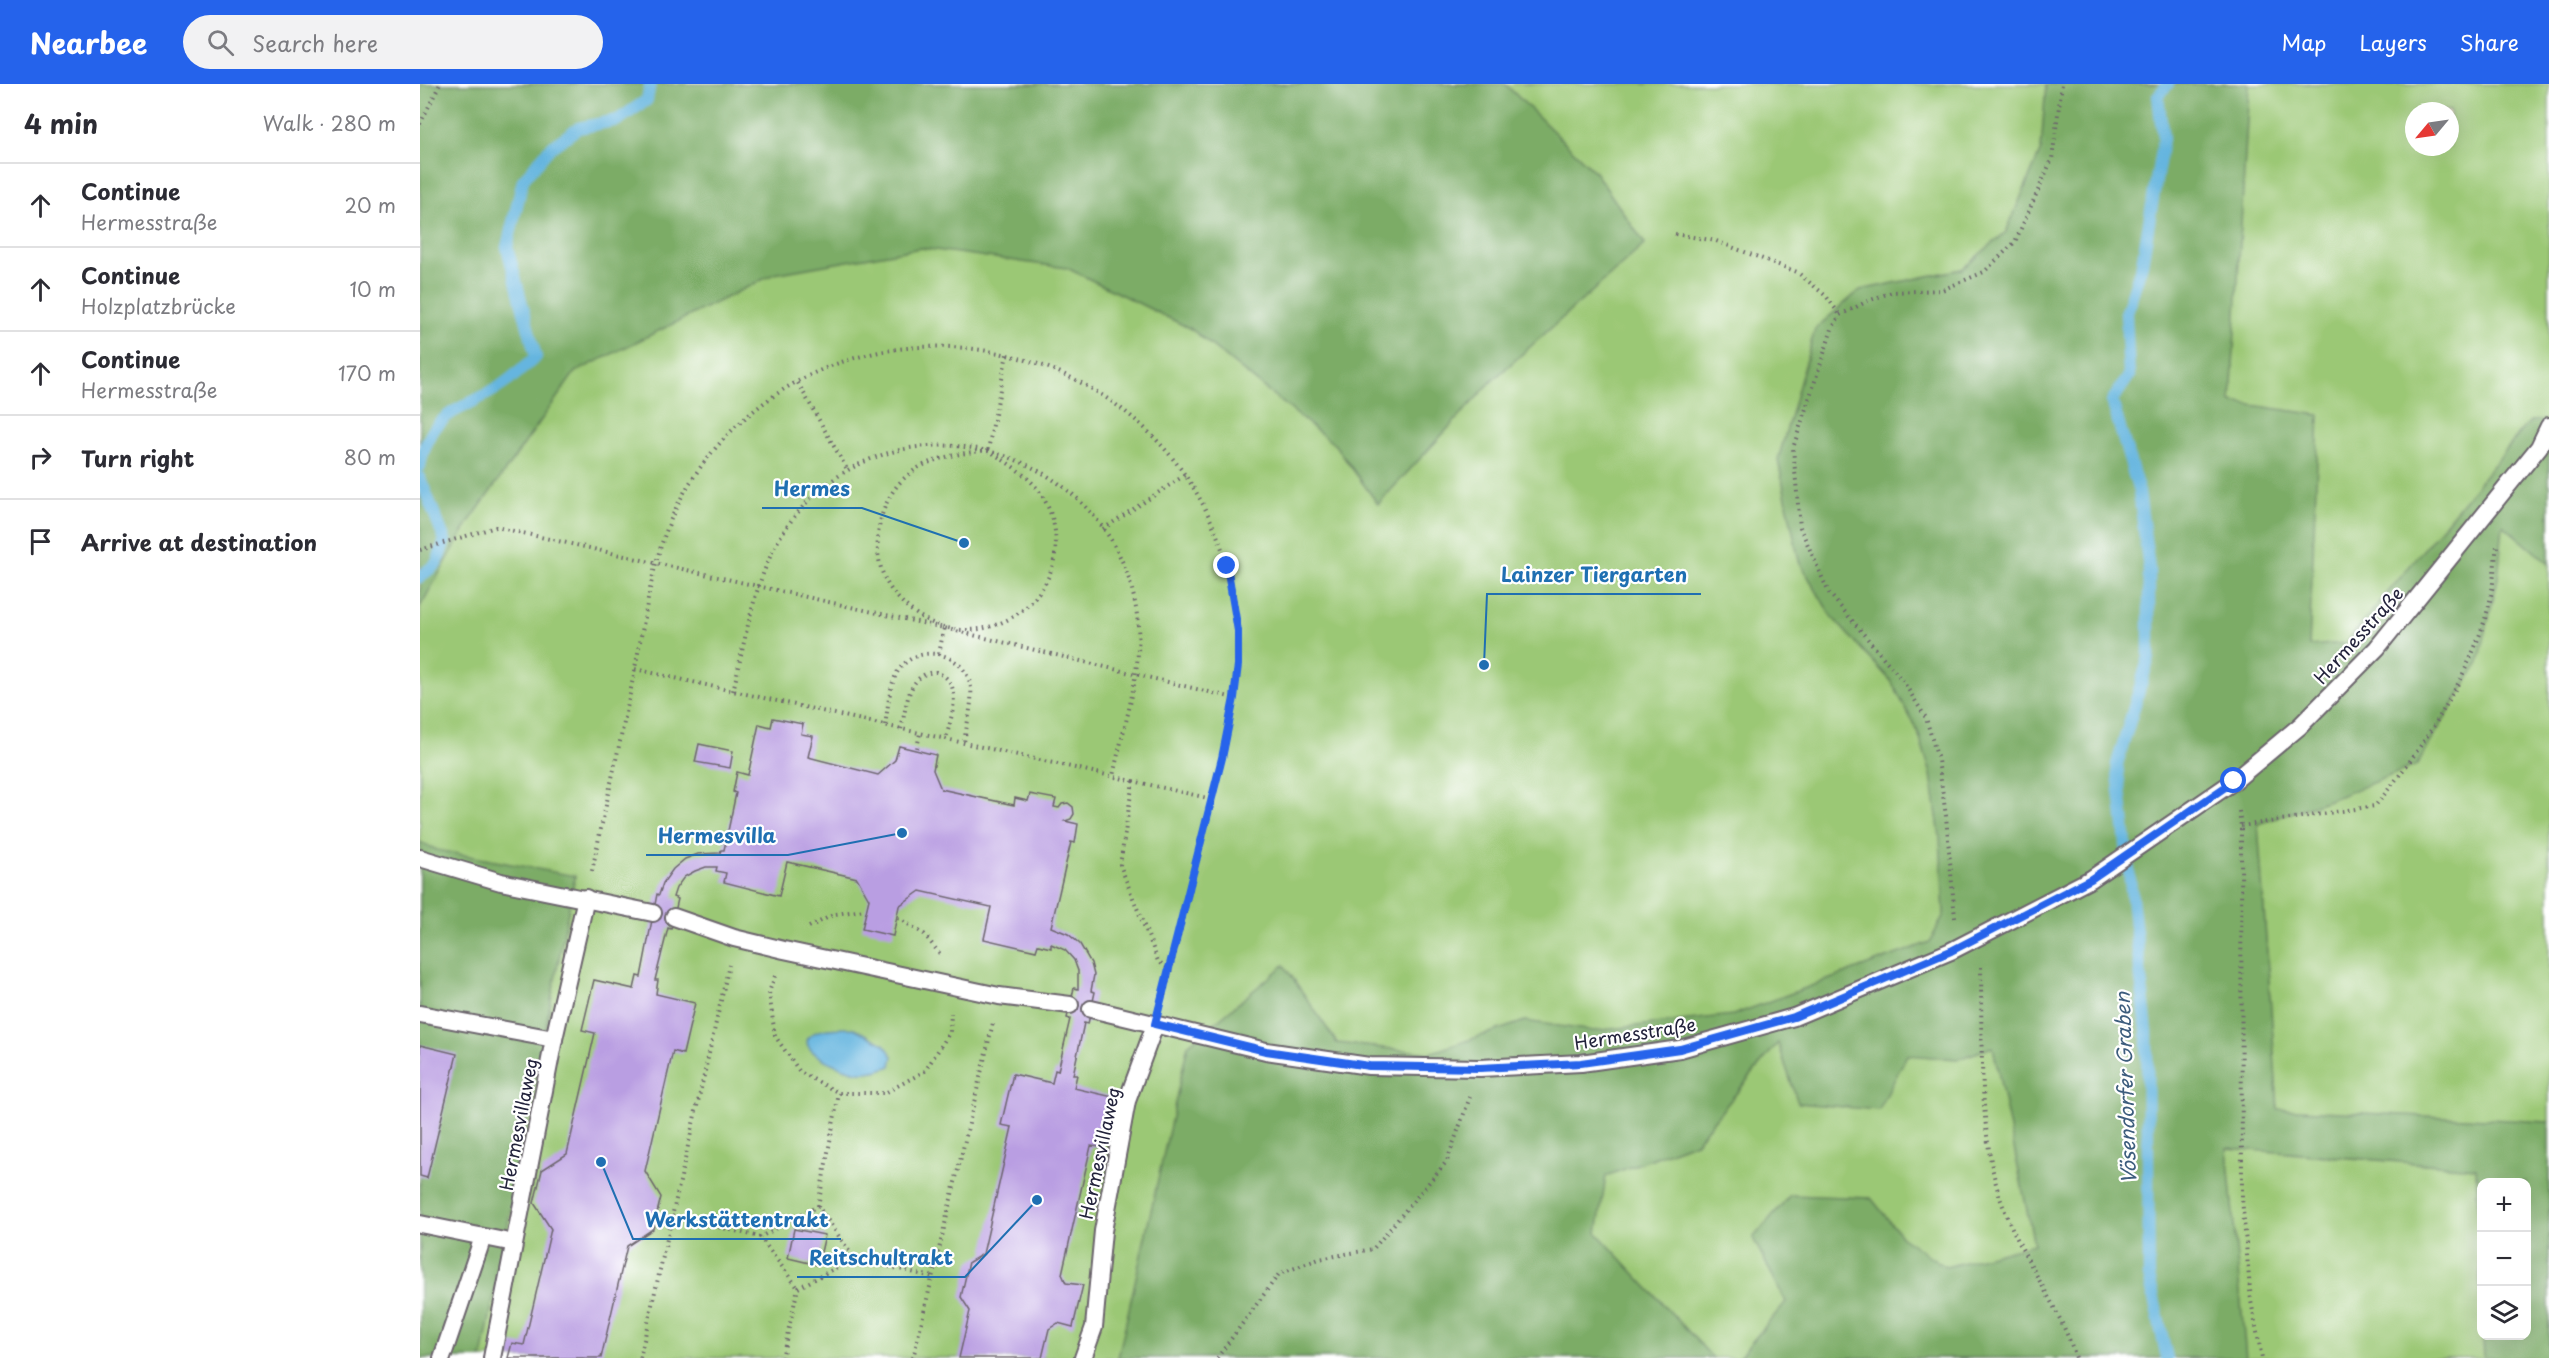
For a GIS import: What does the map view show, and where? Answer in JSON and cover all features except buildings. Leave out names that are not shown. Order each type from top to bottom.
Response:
[{"type":"lane","name":"Hermesstraße","points":[[1155,1024],[1266,1051],[1369,1066],[1480,1068],[1581,1063],[1680,1049],[1794,1017],[1951,951],[2091,879],[2234,781],[2300,726],[2377,648],[2544,446],[2549,426]]},
{"type":"lane","points":[[420,858],[501,882],[652,913]]},
{"type":"lane","name":"Hermesvillaweg","points":[[492,1358],[554,1040],[586,898]]},
{"type":"lane","points":[[674,917],[734,938],[784,950],[999,996],[1070,1005]]},
{"type":"lane","points":[[1091,1009],[1155,1024]]},
{"type":"lane","points":[[420,1014],[554,1040]]},
{"type":"lane","name":"Hermesvillaweg","points":[[1083,1358],[1094,1327],[1102,1231],[1127,1101],[1155,1024]]},
{"type":"lane","points":[[420,1224],[514,1243]]},
{"type":"lane","points":[[442,1358],[483,1237]]},
{"type":"path","points":[[420,124],[440,84]]},
{"type":"path","points":[[1951,951],[1956,909],[1938,760],[1926,718],[1903,681],[1829,593],[1800,527],[1793,448],[1832,329],[1840,315],[1892,292],[1942,290],[1984,272],[2015,242],[2052,159],[2062,84]]},
{"type":"path","points":[[1675,234],[1716,241],[1797,272],[1826,296],[1840,315]]},
{"type":"path","points":[[586,898],[635,669],[654,563],[680,501],[705,463],[743,422],[769,401],[830,367],[864,356],[900,349],[971,348],[1007,354],[1038,363],[1095,389],[1144,428],[1166,450],[1203,504],[1217,534],[1227,566],[1238,631],[1238,665],[1234,698],[1212,799],[1155,1024]]},
{"type":"path","points":[[988,450],[1007,354]]},
{"type":"path","points":[[798,383],[848,471]]},
{"type":"path","points":[[733,691],[758,587],[769,557],[792,520],[818,492],[848,471],[892,452],[947,445],[988,450],[1021,460],[1050,477],[1086,506],[1122,561],[1137,615],[1138,644],[1135,675],[1113,776]]},
{"type":"path","points":[[988,450],[1027,478],[1042,495],[1052,517],[1055,540],[1052,564],[1044,585],[1030,604],[1012,619],[990,628],[967,631],[944,628],[923,620],[904,606],[890,588],[880,567],[877,544],[880,521],[888,499],[902,481],[920,466],[941,457],[988,450]]},
{"type":"path","points":[[1103,529],[1185,475]]},
{"type":"path","points":[[421,550],[496,527],[944,628],[1234,698]]},
{"type":"path","points":[[2241,826],[2375,807],[2408,766],[2470,662],[2489,603],[2498,534]]},
{"type":"path","points":[[939,654],[944,628]]},
{"type":"path","points":[[885,725],[893,680],[903,665],[924,653],[939,654],[955,661],[967,674],[969,681],[971,698],[964,743]]},
{"type":"path","points":[[635,669],[1212,799]]},
{"type":"path","points":[[901,729],[913,683],[920,675],[936,672],[950,680],[954,692],[946,739]]},
{"type":"path","points":[[917,748],[920,733]]},
{"type":"path","points":[[1133,781],[1120,865],[1158,961],[1170,970]]},
{"type":"path","points":[[2234,781],[2241,826],[2242,1198],[2251,1301],[2262,1358]]},
{"type":"path","points":[[865,910],[835,914],[806,928],[784,950],[769,992],[775,1036],[800,1072],[839,1093],[885,1093],[925,1071],[950,1032],[953,987],[943,958],[924,934],[898,918]]},
{"type":"path","points":[[1978,937],[1981,960],[1988,1148],[2002,1206],[2076,1358]]},
{"type":"path","points":[[640,1358],[725,982]]},
{"type":"path","points":[[913,1358],[989,1042]]},
{"type":"path","points":[[1217,1358],[1279,1274],[1319,1259],[1373,1249],[1447,1161],[1480,1068]]},
{"type":"path","points":[[839,1093],[818,1206],[854,1258],[932,1277]]},
{"type":"path","points":[[760,1237],[818,1206]]},
{"type":"path","points":[[672,1216],[760,1237],[798,1288]]},
{"type":"path","points":[[782,1358],[798,1288],[854,1258]]},
{"type":"green space","points":[[420,84],[2549,84],[2549,1358],[420,1358]]},
{"type":"green space","points":[[420,84],[1505,84],[1595,172],[1645,244],[1492,381],[1378,504],[1335,445],[1191,329],[1067,268],[921,248],[774,274],[575,372],[469,522],[420,607]]},
{"type":"green space","points":[[2046,84],[2249,84],[2231,402],[2319,415],[2309,646],[2346,643],[2530,421],[2549,420],[2549,564],[2503,525],[2498,578],[2479,662],[2417,765],[2332,799],[2258,824],[2278,1109],[2549,1122],[2549,1358],[2484,1358],[2483,1340],[2531,1340],[2531,1178],[2477,1178],[2477,1195],[2476,1168],[2227,1148],[2246,1358],[1738,1358],[1786,1302],[1753,1238],[1790,1195],[1871,1198],[1903,1238],[1946,1267],[2034,1244],[1993,1047],[1958,1059],[1907,1055],[1879,1110],[1798,1103],[1778,1043],[1696,1142],[1606,1176],[1597,1233],[1713,1358],[1118,1358],[1188,1045],[1284,965],[1337,1043],[1430,1053],[1525,1021],[1593,1031],[1733,1015],[1930,942],[1944,914],[1940,837],[1931,774],[1918,732],[1891,681],[1831,616],[1799,561],[1778,460],[1815,329],[1860,290],[1962,269],[2006,232],[2041,150]]},
{"type":"green space","points":[[420,842],[437,850],[575,876],[482,1358],[420,1358]]},
{"type":"water","points":[[854,1028],[884,1044],[893,1056],[891,1066],[872,1072],[852,1071],[821,1058],[808,1045],[808,1038],[820,1030]]},
{"type":"waterway","points":[[420,466],[431,434],[439,423],[448,415],[504,384],[536,357],[507,247],[523,180],[550,148],[578,128],[618,120],[647,100],[650,84]]},
{"type":"waterway","name":"Vösendorfer Graben","points":[[2167,1358],[2149,1276],[2147,1031],[2117,764],[2149,657],[2149,569],[2139,492],[2112,401],[2129,376],[2126,314],[2142,264],[2163,139],[2158,96],[2168,84]]},
{"type":"waterway","points":[[420,478],[445,540],[437,563],[420,577]]},
{"type":"place","name":"Hermes","points":[[964,543]]},
{"type":"place","name":"Lainzer Tiergarten","points":[[1484,665]]},
{"type":"place","name":"Hermesvilla","points":[[902,833]]},
{"type":"place","name":"Werkstättentrakt","points":[[601,1162]]},
{"type":"place","name":"Reitschultrakt","points":[[1037,1200]]},
{"type":"route","points":[[1227,566],[1238,631],[1238,665],[1234,698],[1222,758],[1155,1024],[1266,1051],[1369,1066],[1480,1068],[1581,1063],[1680,1049],[1794,1017],[1951,951],[2091,879],[2234,781]]}]
